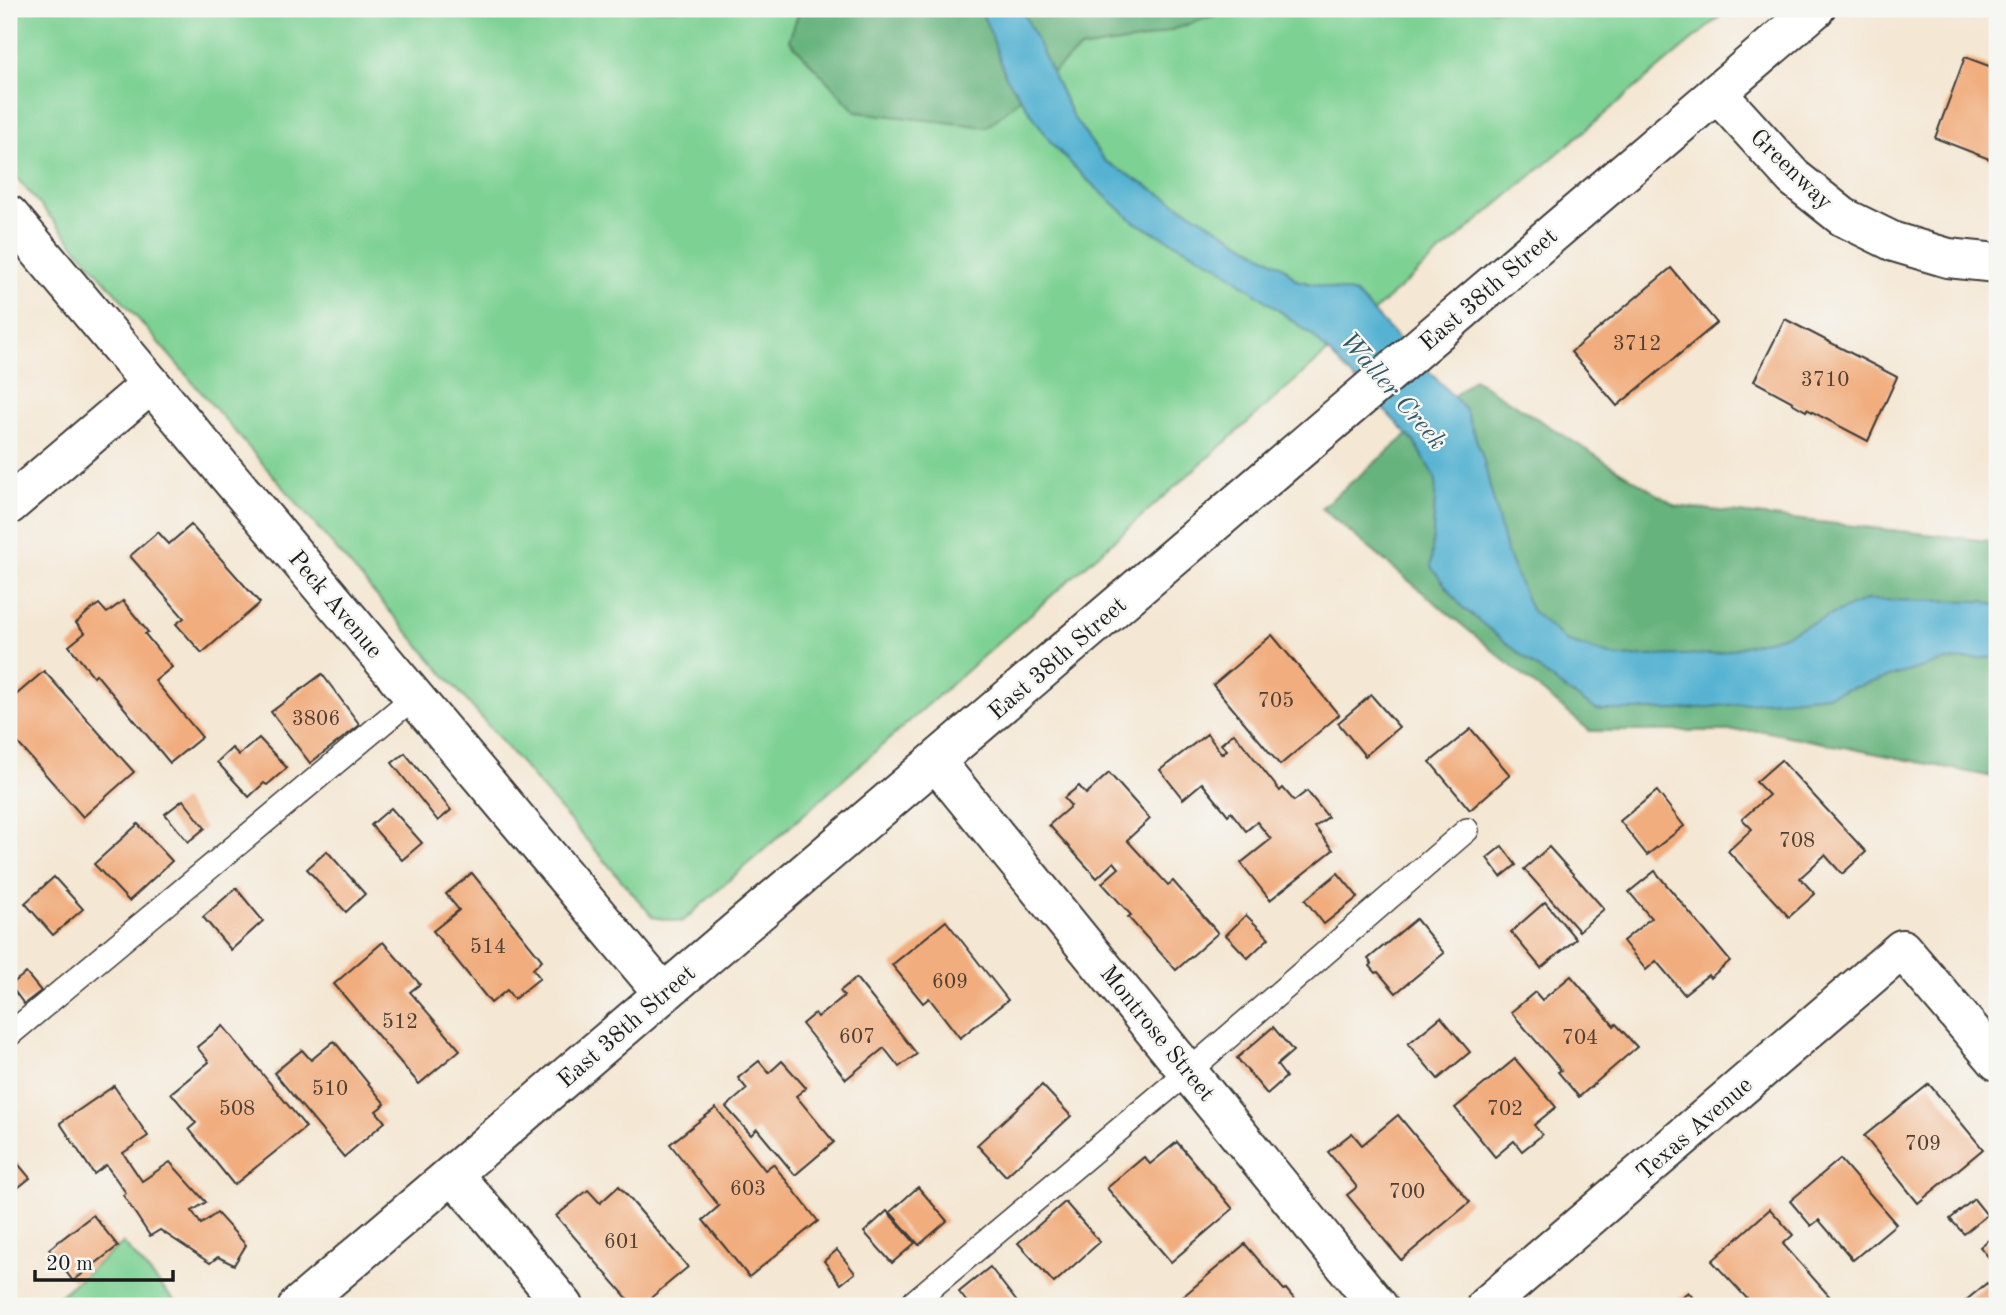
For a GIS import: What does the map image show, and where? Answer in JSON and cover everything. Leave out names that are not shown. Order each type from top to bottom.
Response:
[{"type":"street","name":"East 38th Street","points":[[298,1306],[1815,9]]},
{"type":"street","name":"Greenway","points":[[1717,93],[1794,178],[1843,217],[1894,242],[1948,258],[1997,262]]},
{"type":"street","name":"Peck Avenue","points":[[9,215],[663,993]]},
{"type":"street","points":[[9,505],[151,384]]},
{"type":"street","name":"Montrose Street","points":[[936,762],[1378,1306]]},
{"type":"street","name":"Texas Avenue","points":[[1486,1306],[1902,949],[1997,1061]]},
{"type":"street","points":[[453,1175],[564,1306]]},
{"type":"lane","points":[[9,1035],[414,697]]},
{"type":"lane","points":[[909,1306],[1189,1071],[1466,831]]},
{"type":"green space","points":[[9,9],[1729,9],[1435,257],[682,922],[653,917],[9,169]]},
{"type":"green space","points":[[800,9],[1233,9],[1145,39],[1080,49],[987,127],[856,112],[789,40]]},
{"type":"green space","points":[[1474,379],[1676,506],[1997,542],[1997,780],[1993,777],[1763,731],[1590,731],[1321,508]]},
{"type":"green space","points":[[123,1243],[179,1306],[47,1306]]},
{"type":"water","name":"Waller Creek","points":[[980,9],[1022,9],[1073,117],[1105,161],[1285,268],[1296,280],[1356,294],[1465,409],[1483,458],[1506,551],[1531,610],[1566,641],[1616,657],[1715,654],[1782,636],[1866,600],[1984,601],[1997,606],[1997,657],[1944,661],[1828,695],[1678,710],[1597,710],[1561,687],[1462,607],[1431,567],[1436,480],[1414,441],[1312,335],[1217,265],[1134,222],[1083,176],[1052,144],[1005,75]]},
{"type":"building","points":[[1965,57],[1997,69],[1997,162],[1935,138]]},
{"type":"building","points":[[1671,268],[1717,323],[1617,406],[1571,352]]},
{"type":"building","points":[[1785,319],[1897,377],[1868,441],[1807,409],[1806,411],[1754,381]]},
{"type":"building","points":[[191,525],[260,603],[202,653],[176,624],[184,618],[130,556],[158,532],[169,544]]},
{"type":"building","points":[[123,601],[172,667],[155,681],[202,737],[170,763],[96,674],[94,677],[69,646],[85,633],[76,623],[88,612],[99,604],[107,613]]},
{"type":"building","points":[[1272,635],[1339,715],[1280,765],[1213,685]]},
{"type":"building","points":[[44,671],[134,772],[83,817],[9,733],[9,701]]},
{"type":"building","points":[[322,674],[360,725],[310,763],[271,712]]},
{"type":"building","points":[[1371,695],[1399,727],[1365,756],[1338,723]]},
{"type":"building","points":[[1471,729],[1510,775],[1470,810],[1430,762]]},
{"type":"building","points":[[1234,733],[1280,791],[1283,788],[1294,801],[1307,791],[1328,817],[1315,827],[1333,850],[1270,900],[1241,863],[1271,839],[1257,822],[1246,831],[1231,812],[1228,815],[1202,783],[1183,799],[1160,770],[1207,734],[1222,754],[1227,750],[1221,744]]},
{"type":"building","points":[[259,738],[287,768],[249,797],[217,762],[232,748],[239,755]]},
{"type":"building","points":[[405,753],[451,810],[438,821],[392,763]]},
{"type":"building","points":[[1781,760],[1866,852],[1842,874],[1825,855],[1800,878],[1815,894],[1789,917],[1728,851],[1752,829],[1742,819],[1769,795],[1756,782]]},
{"type":"building","points":[[1109,773],[1150,819],[1127,840],[1168,885],[1173,881],[1218,933],[1176,970],[1128,917],[1131,915],[1102,883],[1119,868],[1114,862],[1097,878],[1049,825],[1071,806],[1064,798],[1079,786],[1086,794]]},
{"type":"building","points":[[1657,791],[1684,826],[1647,855],[1620,821]]},
{"type":"building","points":[[183,800],[205,828],[188,842],[165,814]]},
{"type":"building","points":[[391,808],[422,843],[402,860],[371,825]]},
{"type":"building","points":[[138,824],[172,861],[129,901],[94,864]]},
{"type":"building","points":[[1502,846],[1516,865],[1501,877],[1487,858]]},
{"type":"building","points":[[1549,847],[1604,909],[1579,931],[1524,869]]},
{"type":"building","points":[[327,851],[365,894],[346,912],[307,869]]},
{"type":"building","points":[[1655,871],[1730,961],[1710,978],[1708,975],[1684,994],[1656,961],[1646,970],[1623,941],[1651,918],[1629,892]]},
{"type":"building","points":[[472,873],[542,960],[533,969],[540,978],[514,999],[507,990],[491,1003],[433,931],[459,910],[446,894]]},
{"type":"building","points":[[1338,873],[1358,897],[1324,924],[1305,900]]},
{"type":"building","points":[[54,877],[83,909],[53,935],[25,903]]},
{"type":"building","points":[[236,888],[263,921],[231,950],[203,917]]},
{"type":"building","points":[[1545,902],[1576,939],[1541,968],[1511,932]]},
{"type":"building","points":[[1246,915],[1269,938],[1248,958],[1226,935]]},
{"type":"building","points":[[1416,919],[1444,953],[1396,993],[1370,966],[1372,964],[1368,959]]},
{"type":"building","points":[[946,921],[1008,1000],[960,1038],[929,998],[923,1003],[892,965]]},
{"type":"building","points":[[383,942],[420,984],[410,992],[460,1050],[419,1084],[334,984]]},
{"type":"building","points":[[26,973],[41,991],[24,1004],[10,985]]},
{"type":"building","points":[[1571,976],[1614,1026],[1616,1024],[1637,1047],[1579,1097],[1558,1072],[1561,1070],[1511,1012],[1535,992],[1542,1000]]},
{"type":"building","points":[[856,978],[917,1054],[899,1067],[884,1048],[846,1079],[802,1024],[815,1013],[818,1017],[844,996],[840,991]]},
{"type":"building","points":[[1441,1017],[1470,1052],[1438,1079],[1408,1044]]},
{"type":"building","points":[[223,1026],[306,1127],[234,1185],[189,1129],[196,1123],[171,1093],[209,1062],[197,1047]]},
{"type":"building","points":[[1273,1027],[1293,1051],[1277,1065],[1286,1077],[1267,1094],[1237,1058]]},
{"type":"building","points":[[334,1041],[385,1104],[376,1111],[385,1122],[344,1157],[274,1073],[302,1050],[311,1060]]},
{"type":"building","points":[[1515,1059],[1556,1107],[1534,1125],[1542,1135],[1522,1151],[1514,1141],[1495,1157],[1455,1108]]},
{"type":"building","points":[[759,1061],[769,1073],[782,1061],[806,1088],[796,1096],[834,1142],[795,1175],[757,1129],[751,1135],[726,1107],[747,1089],[738,1078]]},
{"type":"building","points":[[1929,1084],[1983,1149],[1918,1203],[1864,1136]]},
{"type":"building","points":[[1042,1085],[1071,1116],[1006,1176],[977,1145]]},
{"type":"building","points":[[114,1086],[148,1136],[123,1153],[142,1181],[170,1162],[206,1202],[192,1211],[201,1224],[217,1213],[246,1245],[234,1265],[218,1257],[210,1263],[160,1230],[150,1236],[123,1195],[126,1193],[106,1165],[94,1174],[60,1123]]},
{"type":"building","points":[[716,1108],[765,1170],[773,1164],[818,1221],[749,1277],[703,1220],[719,1206],[670,1144]]},
{"type":"building","points":[[1398,1115],[1470,1202],[1401,1260],[1347,1195],[1357,1187],[1328,1152],[1352,1133],[1362,1145]]},
{"type":"building","points":[[1177,1142],[1233,1209],[1171,1262],[1107,1188],[1144,1157],[1150,1164]]},
{"type":"building","points":[[9,1153],[30,1178],[9,1195]]},
{"type":"building","points":[[1840,1159],[1896,1224],[1853,1260],[1819,1220],[1811,1226],[1790,1201]]},
{"type":"building","points":[[619,1186],[688,1267],[641,1306],[634,1306],[556,1216],[588,1190],[600,1203]]},
{"type":"building","points":[[918,1187],[947,1221],[919,1245],[890,1212]]},
{"type":"building","points":[[1974,1199],[1987,1215],[1964,1234],[1950,1219]]},
{"type":"building","points":[[1065,1202],[1100,1242],[1054,1283],[1018,1243]]},
{"type":"building","points":[[1770,1209],[1793,1235],[1783,1244],[1838,1306],[1754,1306],[1712,1261]]},
{"type":"building","points":[[887,1211],[915,1243],[892,1263],[864,1232]]},
{"type":"building","points":[[93,1215],[118,1246],[73,1281],[49,1249]]},
{"type":"building","points":[[1997,1233],[1997,1267],[1980,1247]]},
{"type":"building","points":[[1245,1244],[1300,1306],[1174,1304]]},
{"type":"building","points":[[837,1250],[855,1273],[841,1284],[824,1261]]},
{"type":"building","points":[[990,1267],[1017,1302],[1012,1306],[970,1306],[959,1292]]},
{"type":"building","points":[[1987,1283],[1997,1294],[1997,1303],[1994,1306],[1959,1306]]},
{"type":"building","points":[[1688,1292],[1700,1306],[1670,1306]]}]
